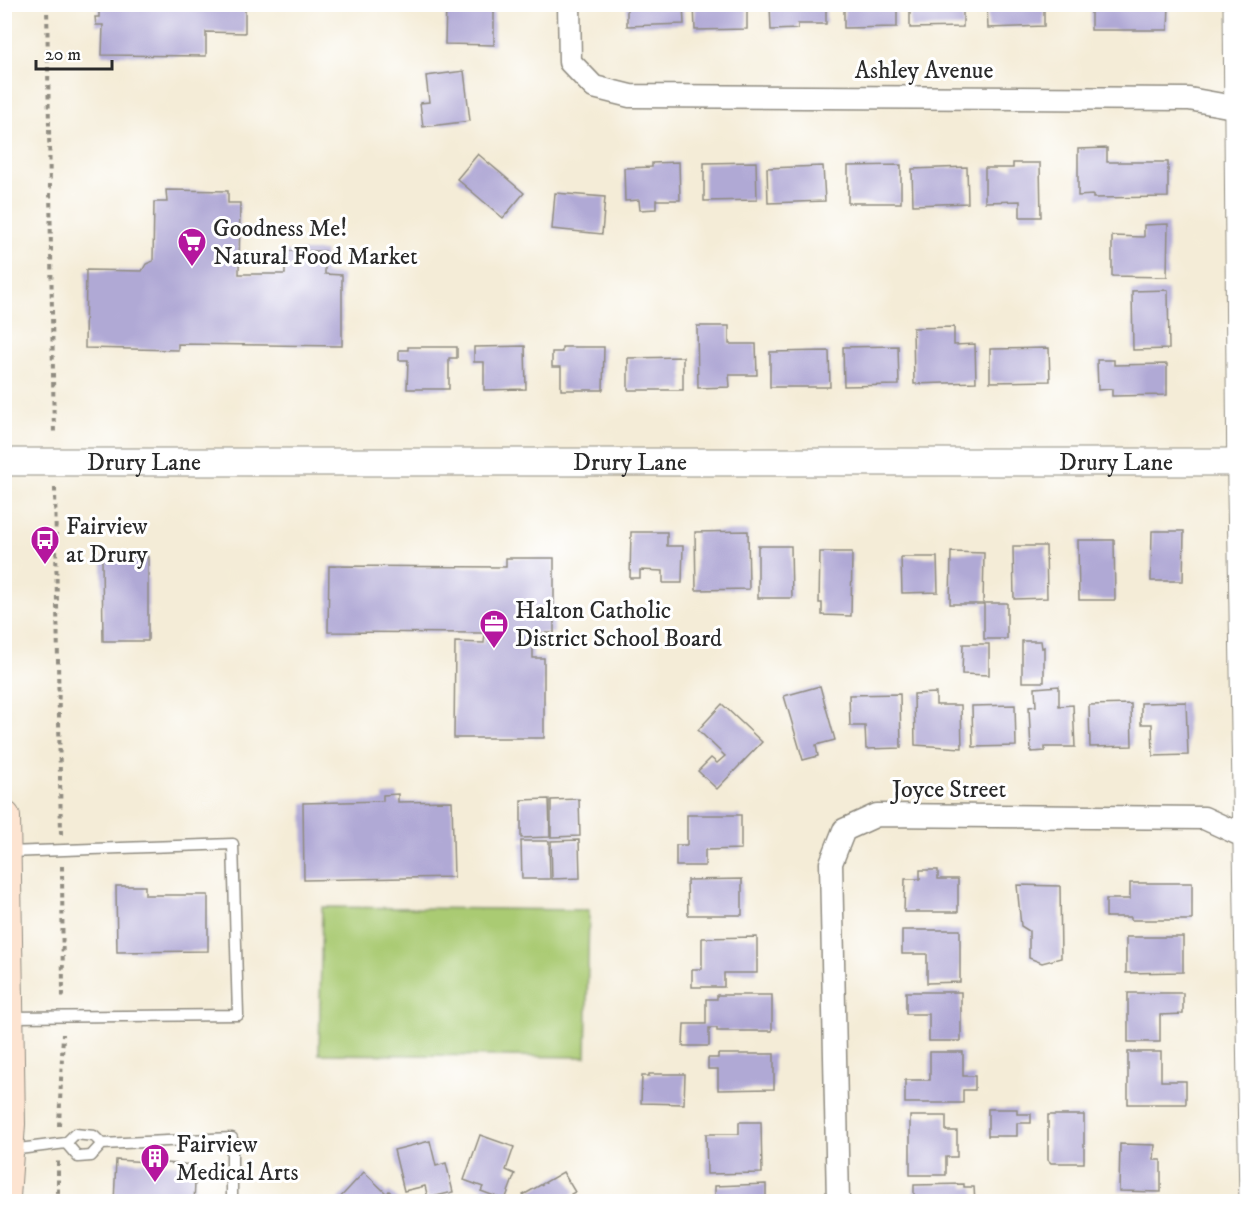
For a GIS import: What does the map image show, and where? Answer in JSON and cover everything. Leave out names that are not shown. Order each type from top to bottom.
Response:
[{"type":"main road","points":[[4,817],[8,1017],[8,1150],[4,1197]]},
{"type":"street","name":"Ashley Avenue","points":[[569,4],[570,62],[594,87],[630,96],[1189,99],[1247,110]]},
{"type":"street","points":[[1237,4],[1247,110],[1253,1202]]},
{"type":"street","name":"Drury Lane","points":[[4,462],[1248,462]]},
{"type":"street","name":"Joyce Street","points":[[838,1202],[831,863],[844,830],[877,815],[1204,818],[1251,839]]},
{"type":"lane","points":[[5,852],[233,844],[238,1015],[8,1017]]},
{"type":"lane","points":[[8,1150],[66,1143],[75,1134],[94,1136],[102,1144]]},
{"type":"lane","points":[[66,1143],[78,1157],[92,1156],[102,1144],[232,1138],[232,1202]]},
{"type":"path","points":[[47,4],[55,462]]},
{"type":"green space","points":[[322,907],[589,910],[586,1057],[319,1054]]},
{"type":"building","points":[[99,4],[245,4],[245,33],[206,32],[206,56],[102,55],[103,25],[96,25],[95,17],[99,17]]},
{"type":"building","points":[[446,4],[494,4],[494,45],[445,44]]},
{"type":"building","points":[[627,4],[683,4],[684,24],[627,26]]},
{"type":"building","points":[[694,4],[747,4],[747,29],[695,30]]},
{"type":"building","points":[[770,4],[826,4],[826,24],[798,24],[798,29],[771,30]]},
{"type":"building","points":[[844,4],[897,4],[897,27],[844,28]]},
{"type":"building","points":[[910,4],[963,4],[963,27],[910,28]]},
{"type":"building","points":[[987,4],[1044,4],[1044,26],[988,28]]},
{"type":"building","points":[[1091,4],[1169,4],[1168,30],[1091,30]]},
{"type":"building","points":[[464,71],[470,121],[423,127],[420,103],[429,102],[426,76]]},
{"type":"building","points":[[1107,148],[1107,162],[1168,162],[1168,197],[1093,198],[1093,195],[1078,196],[1078,149]]},
{"type":"building","points":[[478,154],[524,193],[503,218],[457,179]]},
{"type":"building","points":[[679,162],[680,200],[656,200],[656,209],[640,210],[639,200],[625,201],[624,168],[652,167],[652,163]]},
{"type":"building","points":[[756,162],[757,200],[704,201],[704,163]]},
{"type":"building","points":[[1013,163],[1040,163],[1041,217],[1020,217],[1020,201],[985,202],[985,168],[1013,168]]},
{"type":"building","points":[[901,165],[901,203],[848,203],[848,166]]},
{"type":"building","points":[[823,166],[825,201],[768,203],[767,168]]},
{"type":"building","points":[[967,167],[968,203],[913,205],[912,169]]},
{"type":"building","name":"Goodness Me! Natural Food Market","points":[[166,190],[228,191],[228,203],[240,203],[239,274],[285,274],[285,251],[325,251],[325,274],[342,275],[342,346],[178,344],[178,350],[85,348],[86,270],[142,271],[146,264],[153,261],[154,202],[167,202]]},
{"type":"building","points":[[555,193],[605,197],[602,234],[552,229]]},
{"type":"building","points":[[1168,224],[1167,277],[1112,276],[1112,236],[1144,237],[1144,225]]},
{"type":"building","points":[[1168,290],[1169,349],[1133,350],[1132,291]]},
{"type":"building","points":[[697,326],[729,326],[729,344],[756,344],[757,375],[729,375],[730,387],[698,388]]},
{"type":"building","points":[[954,327],[954,345],[975,344],[976,382],[914,384],[913,328]]},
{"type":"building","points":[[525,346],[526,389],[484,390],[484,362],[474,362],[474,347]]},
{"type":"building","points":[[898,346],[899,385],[844,386],[843,347]]},
{"type":"building","points":[[408,347],[457,347],[457,358],[449,358],[449,389],[407,389],[408,360],[399,360],[399,350],[408,350]]},
{"type":"building","points":[[562,347],[604,347],[603,390],[561,390],[561,367],[552,367],[552,352],[562,352]]},
{"type":"building","points":[[1049,348],[1050,381],[990,382],[990,349]]},
{"type":"building","points":[[829,351],[830,387],[770,387],[770,352]]},
{"type":"building","points":[[683,357],[683,390],[628,390],[628,358]]},
{"type":"building","points":[[1097,360],[1114,360],[1114,365],[1167,364],[1167,395],[1112,396],[1112,389],[1098,390]]},
{"type":"building","points":[[748,531],[749,589],[696,590],[695,532]]},
{"type":"building","points":[[1152,531],[1184,531],[1183,581],[1151,581]]},
{"type":"building","points":[[631,532],[667,532],[667,546],[683,546],[682,583],[663,583],[663,571],[640,570],[640,578],[630,578]]},
{"type":"building","points":[[1078,540],[1114,540],[1115,600],[1079,600]]},
{"type":"building","points":[[758,546],[791,546],[792,598],[758,598]]},
{"type":"building","points":[[1013,546],[1046,546],[1047,598],[1014,599]]},
{"type":"building","points":[[820,552],[852,552],[851,616],[822,615],[822,603],[819,603]]},
{"type":"building","points":[[951,552],[984,553],[983,604],[950,604]]},
{"type":"building","points":[[102,557],[148,557],[148,641],[103,641]]},
{"type":"building","points":[[901,557],[937,557],[938,592],[902,593]]},
{"type":"building","name":"Halton Catholic District School Board","points":[[506,558],[554,558],[554,633],[533,633],[533,658],[544,658],[544,738],[454,738],[455,642],[484,643],[485,633],[328,632],[329,566],[506,567]]},
{"type":"building","points":[[984,603],[1007,603],[1007,639],[984,639]]},
{"type":"building","points":[[1022,641],[1041,641],[1042,648],[1044,647],[1044,682],[1022,682]]},
{"type":"building","points":[[963,644],[989,644],[989,675],[962,674]]},
{"type":"building","points":[[820,686],[835,740],[816,745],[818,756],[803,760],[784,696]]},
{"type":"building","points":[[1059,686],[1059,706],[1073,705],[1075,747],[1045,747],[1045,751],[1031,752],[1029,707],[1036,706],[1035,688]]},
{"type":"building","points":[[936,693],[936,705],[961,705],[962,748],[915,745],[914,694]]},
{"type":"building","points":[[900,694],[901,748],[866,749],[865,726],[850,726],[849,695]]},
{"type":"building","points":[[1186,702],[1188,755],[1153,756],[1152,724],[1141,724],[1141,703]]},
{"type":"building","points":[[722,704],[762,742],[717,789],[698,771],[711,758],[717,763],[725,756],[698,730]]},
{"type":"building","points":[[1131,704],[1132,746],[1090,747],[1089,705]]},
{"type":"building","points":[[1015,705],[1016,746],[973,747],[972,706]]},
{"type":"building","points":[[398,794],[398,802],[452,801],[454,877],[304,880],[303,803],[383,801],[383,795]]},
{"type":"building","points":[[549,799],[550,837],[521,838],[521,800]]},
{"type":"building","points":[[579,799],[580,836],[551,837],[551,800]]},
{"type":"building","points":[[687,815],[741,815],[741,849],[705,850],[705,866],[676,866],[676,845],[687,845]]},
{"type":"building","points":[[579,840],[580,878],[552,879],[551,841]]},
{"type":"building","points":[[521,841],[549,841],[550,879],[522,879]]},
{"type":"building","points":[[920,870],[938,870],[938,879],[958,879],[958,912],[904,912],[905,879],[920,879]]},
{"type":"building","points":[[742,879],[742,915],[688,915],[687,880]]},
{"type":"building","points":[[1130,883],[1192,883],[1192,920],[1131,920],[1131,917],[1106,917],[1106,899],[1130,899]]},
{"type":"building","points":[[1017,885],[1060,886],[1061,958],[1042,963],[1029,958],[1029,931],[1021,926]]},
{"type":"building","points":[[116,886],[145,886],[145,895],[208,895],[208,951],[117,952]]},
{"type":"building","points":[[902,930],[960,930],[960,982],[927,983],[927,954],[902,954]]},
{"type":"building","points":[[757,937],[757,973],[724,973],[724,987],[692,987],[692,969],[702,969],[702,938]]},
{"type":"building","points":[[1126,937],[1183,937],[1183,972],[1126,973]]},
{"type":"building","points":[[906,992],[961,992],[961,1041],[929,1041],[929,1014],[906,1014]]},
{"type":"building","points":[[1128,993],[1183,993],[1183,1014],[1160,1015],[1160,1042],[1128,1042]]},
{"type":"building","points":[[717,995],[772,995],[772,1031],[717,1031],[717,1028],[709,1028],[709,1046],[683,1046],[684,1024],[706,1024],[706,999],[717,999]]},
{"type":"building","points":[[930,1052],[963,1052],[963,1076],[975,1076],[975,1090],[963,1090],[963,1103],[905,1103],[905,1080],[930,1080]]},
{"type":"building","points":[[1128,1052],[1161,1052],[1161,1081],[1186,1081],[1186,1104],[1128,1104]]},
{"type":"building","points":[[718,1054],[774,1054],[774,1089],[718,1090],[718,1069],[708,1069],[708,1058],[718,1058]]},
{"type":"building","points":[[649,1074],[685,1074],[684,1104],[641,1103],[642,1076],[649,1076]]},
{"type":"building","points":[[988,1109],[1017,1109],[1017,1114],[1031,1114],[1031,1123],[1017,1123],[1017,1136],[988,1136]]},
{"type":"building","points":[[1048,1115],[1084,1115],[1084,1163],[1051,1163],[1048,1160]]},
{"type":"building","points":[[910,1116],[946,1116],[946,1131],[957,1131],[957,1157],[946,1157],[946,1175],[910,1175]]},
{"type":"building","points":[[739,1122],[761,1122],[762,1173],[707,1174],[706,1134],[739,1134]]},
{"type":"building","points":[[480,1135],[514,1147],[506,1170],[515,1174],[505,1200],[481,1191],[483,1187],[464,1180]]},
{"type":"building","points":[[430,1141],[436,1166],[446,1163],[453,1192],[428,1198],[425,1186],[404,1191],[394,1150]]},
{"type":"building","points":[[1120,1144],[1155,1145],[1154,1160],[1161,1160],[1161,1192],[1119,1191]]},
{"type":"building","name":"Fairview Medical Arts","points":[[116,1160],[196,1165],[194,1202],[114,1202]]},
{"type":"building","points":[[364,1172],[387,1194],[389,1191],[400,1202],[336,1202]]},
{"type":"building","points":[[563,1172],[575,1192],[571,1194],[576,1202],[527,1202],[523,1195]]},
{"type":"building","points":[[766,1184],[766,1202],[715,1202],[715,1186]]},
{"type":"building","points":[[964,1184],[964,1187],[974,1187],[975,1202],[914,1202],[914,1185]]},
{"type":"place","name":"Goodness Me! Natural Food Market","points":[[192,268]]},
{"type":"place","name":"Fairview at Drury","points":[[45,566]]},
{"type":"place","name":"Halton Catholic District School Board","points":[[494,650]]},
{"type":"place","name":"Fairview Medical Arts","points":[[155,1184]]}]
